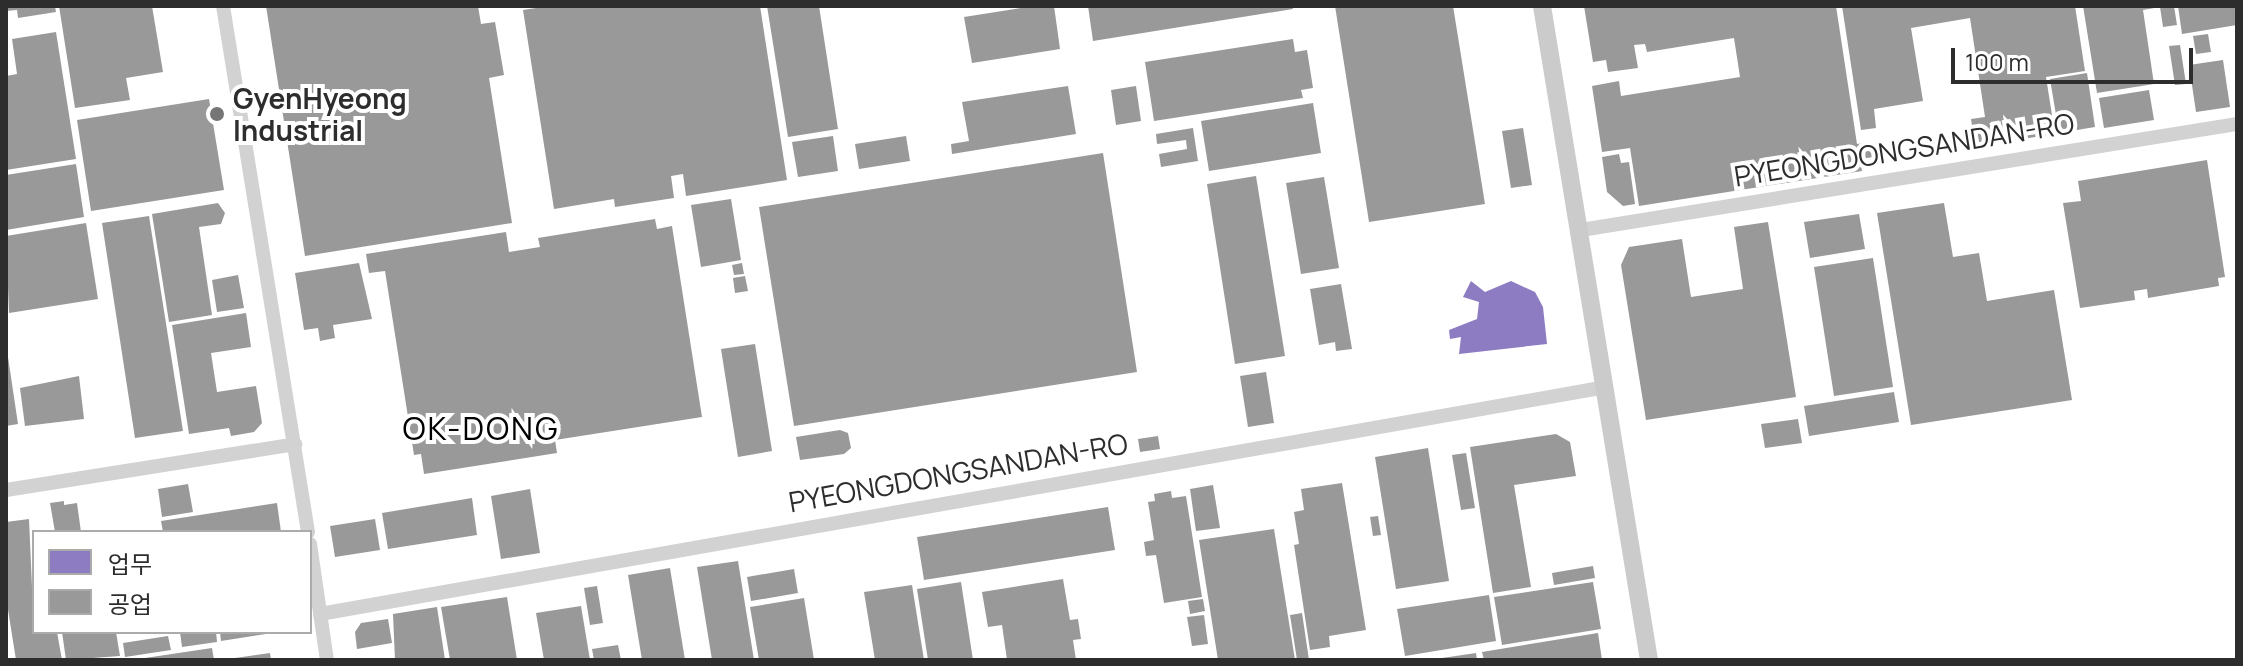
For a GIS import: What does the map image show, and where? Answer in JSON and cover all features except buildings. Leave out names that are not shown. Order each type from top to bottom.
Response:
[{"type":"street","points":[[223,6],[308,530]]},
{"type":"street","points":[[1542,6],[1649,660]]},
{"type":"street","name":"PYEONGDONGSANDAN-RO","points":[[1581,230],[2237,124]]},
{"type":"street","name":"PYEONGDONGSANDAN-RO","points":[[320,614],[1606,387]]},
{"type":"street","points":[[6,490],[295,444]]},
{"type":"street","points":[[312,558],[327,660]]},
{"type":"place","name":"GyenHyeong Industrial","points":[[217,114]]},
{"type":"district","name":"OK-DONG","points":[[481,428]]}]
